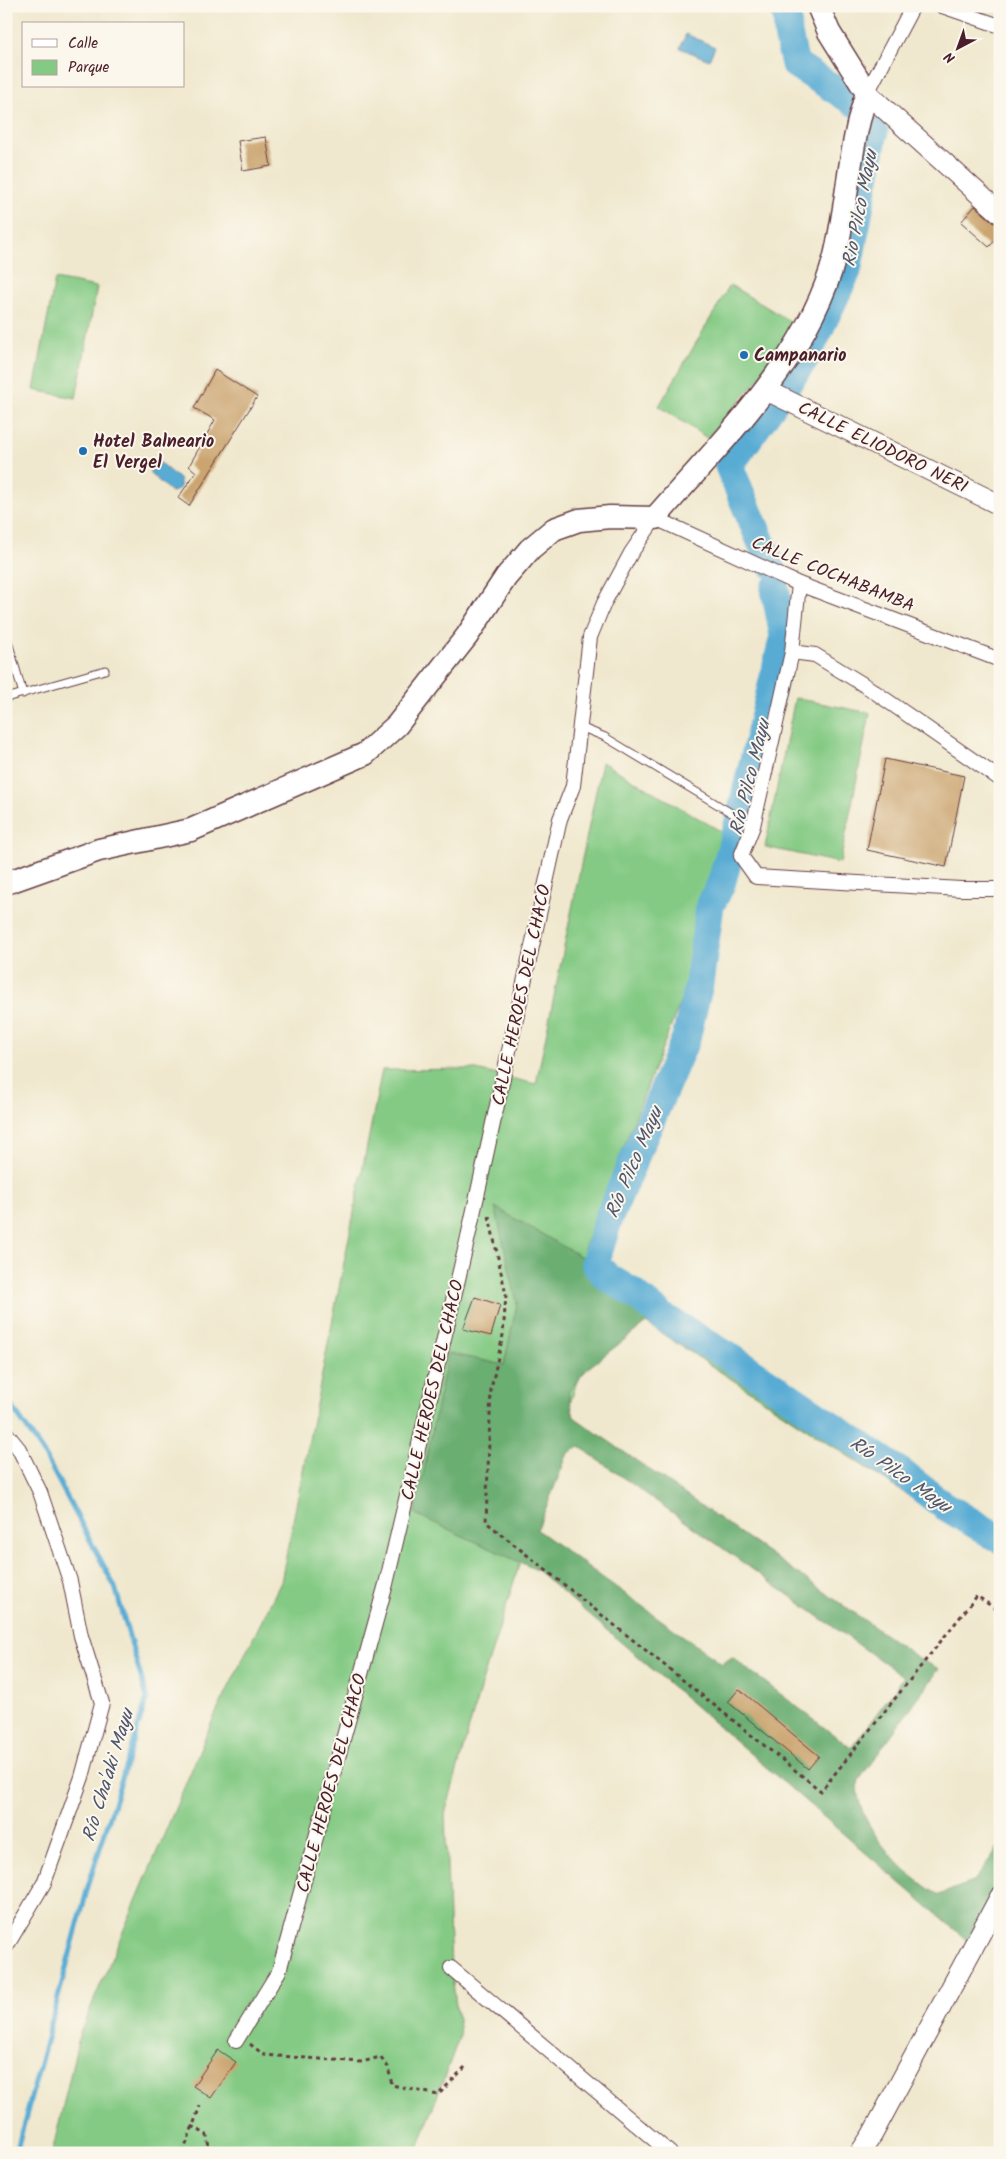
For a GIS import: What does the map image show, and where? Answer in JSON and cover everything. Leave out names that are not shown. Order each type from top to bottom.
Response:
[{"type":"main road","points":[[818,6],[829,32],[867,92]]},
{"type":"main road","name":"CALLE HEROES DEL CHACO","points":[[655,518],[766,390],[821,298],[835,256],[859,115],[867,92]]},
{"type":"main road","points":[[6,884],[99,850],[191,830],[365,754],[398,725],[467,636],[506,578],[530,550],[554,529],[579,520],[610,517],[655,518]]},
{"type":"street","name":"CALLE HEROES DEL CHACO","points":[[867,92],[913,6]]},
{"type":"street","points":[[942,6],[1000,26]]},
{"type":"street","points":[[867,92],[1000,213]]},
{"type":"street","name":"CALLE ELIODORO NERI","points":[[766,390],[1000,505]]},
{"type":"street","name":"CALLE HEROES DEL CHACO","points":[[238,2039],[279,1971],[386,1584],[468,1237],[560,818],[573,786],[590,637],[604,603],[626,561],[655,518]]},
{"type":"street","name":"CALLE COCHABAMBA","points":[[655,518],[799,584],[1000,660]]},
{"type":"street","points":[[799,584],[792,652],[753,826],[741,856],[756,877],[961,889],[1000,889]]},
{"type":"street","points":[[792,652],[815,655],[869,688],[1000,779]]},
{"type":"street","points":[[6,1433],[19,1449],[40,1492],[70,1581],[81,1636],[102,1703],[82,1777],[44,1883],[6,1947]]},
{"type":"street","points":[[860,2153],[1000,1897]]},
{"type":"street","points":[[451,1968],[670,2153]]},
{"type":"lane","points":[[6,634],[23,694]]},
{"type":"lane","points":[[6,698],[105,670]]},
{"type":"lane","points":[[580,727],[605,737],[753,826]]},
{"type":"path","points":[[488,1212],[506,1295],[503,1335],[490,1389],[486,1522],[821,1791],[977,1596],[1000,1612]]},
{"type":"path","points":[[238,2039],[264,2055],[362,2062],[380,2057],[388,2067],[392,2085],[438,2095],[466,2066]]},
{"type":"path","points":[[183,2153],[200,2106]]},
{"type":"path","points":[[192,2126],[207,2135],[209,2148],[215,2153]]},
{"type":"green space","points":[[55,279],[97,287],[76,398],[34,390]]},
{"type":"green space","points":[[730,285],[793,323],[774,362],[707,438],[659,406]]},
{"type":"green space","points":[[795,698],[870,713],[840,863],[765,847]]},
{"type":"green space","points":[[602,762],[734,839],[680,1003],[584,1248],[601,1305],[480,1689],[445,1814],[451,1968],[460,2035],[416,2153],[52,2153],[80,2033],[214,1717],[281,1582],[382,1070],[472,1069],[536,1084]]},
{"type":"green space","points":[[495,1207],[580,1256],[632,1292],[663,1317],[744,1366],[903,1474],[943,1505],[1000,1539],[1000,1556],[646,1323],[588,1368],[568,1392],[574,1417],[920,1659],[939,1669],[859,1780],[858,1794],[862,1810],[869,1825],[889,1853],[913,1877],[939,1895],[974,1881],[1000,1845],[1000,1889],[969,1942],[537,1570],[415,1514],[448,1353],[504,1365],[517,1303]],"holes":[[[580,1447],[904,1677],[851,1748],[732,1657],[722,1664],[537,1530],[568,1453]]]},
{"type":"water","points":[[686,34],[715,47],[709,60],[680,48]]},
{"type":"water","points":[[159,462],[180,480],[180,487],[176,491],[171,492],[150,473],[151,464]]},
{"type":"building","points":[[266,137],[271,166],[243,171],[238,141]]},
{"type":"building","points":[[975,206],[1000,228],[1000,235],[989,247],[961,222]]},
{"type":"building","points":[[215,370],[257,397],[189,506],[178,498],[196,472],[189,466],[215,420],[194,408]]},
{"type":"building","points":[[885,759],[964,776],[946,867],[867,850]]},
{"type":"building","points":[[475,1297],[500,1305],[491,1336],[463,1329]]},
{"type":"building","points":[[739,1689],[819,1756],[808,1769],[728,1702]]},
{"type":"building","points":[[218,2050],[236,2062],[211,2098],[193,2086]]},
{"type":"waterway","name":"Rio Pilco Mayu","points":[[780,6],[787,12],[788,34],[795,64],[856,103]]},
{"type":"waterway","name":"Rio Pilco Mayu","points":[[784,388],[807,355],[847,271],[874,132]]},
{"type":"waterway","name":"Rio Pilco Mayu","points":[[770,563],[729,466],[773,404]]},
{"type":"waterway","name":"Río Pilco Mayu","points":[[775,589],[784,636],[740,818],[721,884],[710,906],[699,984],[686,1038],[609,1217],[595,1263],[607,1277],[632,1292],[663,1317],[744,1366],[903,1474],[943,1505],[1000,1539]]},
{"type":"waterway","name":"Río Cha'aki Mayu","points":[[6,1398],[43,1452],[115,1587],[147,1698],[89,1883],[16,2153]]},
{"type":"place","name":"Campanario","points":[[744,355]]},
{"type":"place","name":"Hotel Balneario El Vergel","points":[[83,451]]}]
